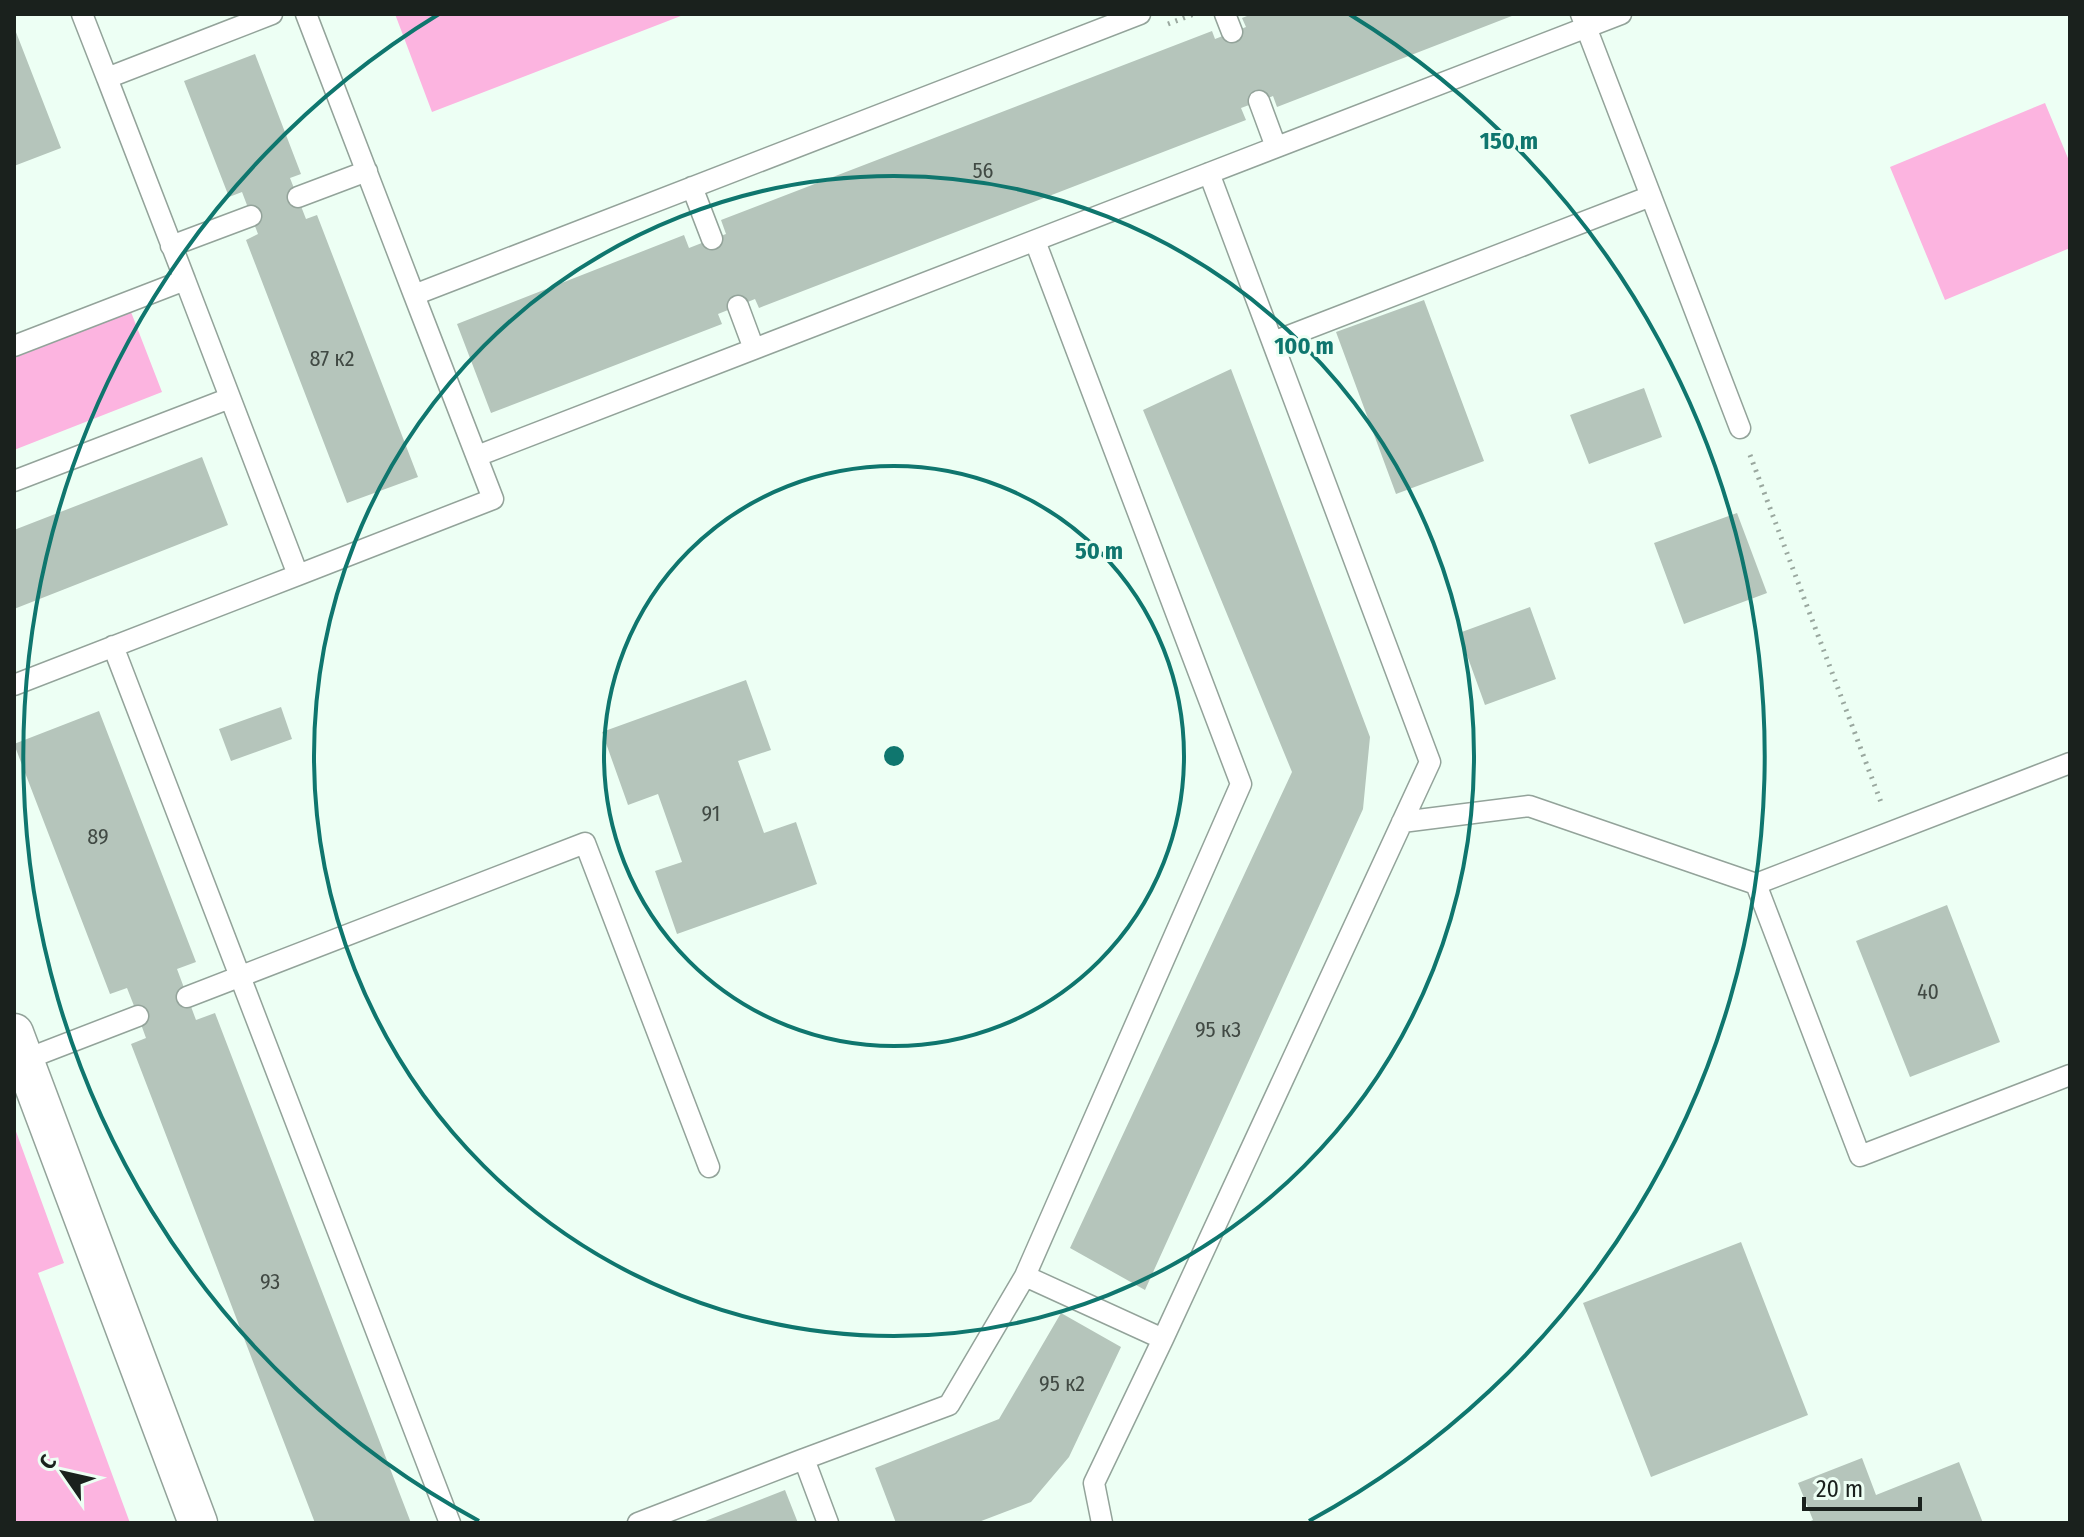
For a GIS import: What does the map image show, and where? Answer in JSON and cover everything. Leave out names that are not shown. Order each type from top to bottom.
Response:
[{"type":"street","points":[[19,1046],[198,1523]]},
{"type":"lane","points":[[82,14],[298,575]]},
{"type":"lane","points":[[107,78],[272,14]]},
{"type":"lane","points":[[14,685],[493,499],[306,14]]},
{"type":"lane","points":[[414,295],[1140,14]]},
{"type":"lane","points":[[477,456],[1276,147],[1584,21],[1621,14]]},
{"type":"lane","points":[[1584,21],[1740,428]]},
{"type":"lane","points":[[1259,101],[1276,147]]},
{"type":"lane","points":[[298,197],[367,171]]},
{"type":"lane","points":[[1102,1523],[1094,1483],[1430,762],[1209,173]]},
{"type":"lane","points":[[692,187],[712,239]]},
{"type":"lane","points":[[1273,342],[1651,196]]},
{"type":"lane","points":[[171,246],[251,216]]},
{"type":"lane","points":[[638,1523],[949,1405],[1025,1276],[1241,784],[1035,241]]},
{"type":"lane","points":[[14,346],[185,280]]},
{"type":"lane","points":[[738,306],[754,349]]},
{"type":"lane","points":[[14,481],[230,398]]},
{"type":"lane","points":[[113,646],[450,1523]]},
{"type":"lane","points":[[1402,822],[1529,806],[1756,884],[2070,763]]},
{"type":"lane","points":[[187,997],[585,843],[709,1167]]},
{"type":"lane","points":[[1756,884],[1860,1156],[2070,1075]]},
{"type":"lane","points":[[19,1046],[138,1016]]},
{"type":"lane","points":[[1025,1276],[1163,1339]]},
{"type":"lane","points":[[804,1459],[828,1523]]},
{"type":"path","points":[[1740,428],[1892,831]]},
{"type":"shaded area","points":[[395,14],[686,14],[432,112]]},
{"type":"shaded area","points":[[2045,103],[2070,163],[2070,248],[1945,300],[1890,167]]},
{"type":"shaded area","points":[[131,312],[162,392],[14,450],[14,358]]},
{"type":"shaded area","points":[[14,1126],[64,1263],[38,1273],[130,1523],[14,1523]]},
{"type":"building","points":[[1252,14],[1517,14],[1277,107],[1273,96],[1241,108],[1246,120],[759,308],[755,299],[718,314],[722,324],[491,413],[457,324],[684,235],[689,248],[726,234],[721,220],[1212,31],[1215,39],[1246,27],[1242,18]]},
{"type":"building","points":[[14,27],[61,148],[14,166]]},
{"type":"building","points":[[255,54],[301,174],[290,178],[306,219],[317,215],[418,477],[347,503],[246,240],[258,234],[242,192],[229,197],[184,81]]},
{"type":"building","points":[[1424,300],[1484,461],[1396,494],[1336,332]]},
{"type":"building","points":[[1231,369],[1370,737],[1363,809],[1145,1290],[1070,1248],[1292,772],[1143,410]]},
{"type":"building","points":[[1644,388],[1662,437],[1589,464],[1570,415]]},
{"type":"building","points":[[202,457],[228,525],[14,609],[14,530]]},
{"type":"building","points":[[1737,513],[1767,593],[1684,624],[1654,543]]},
{"type":"building","points":[[1530,607],[1556,679],[1485,705],[1459,633]]},
{"type":"building","points":[[746,680],[771,750],[738,761],[764,833],[796,822],[817,884],[677,934],[655,871],[682,862],[658,794],[628,805],[602,732]]},
{"type":"building","points":[[281,707],[292,739],[231,761],[219,729]]},
{"type":"building","points":[[99,711],[196,962],[177,969],[196,1020],[215,1013],[411,1523],[315,1523],[131,1044],[146,1038],[138,1016],[127,988],[110,994],[14,744]]},
{"type":"building","points":[[1947,905],[2000,1042],[1910,1077],[1856,941]]},
{"type":"building","points":[[1741,1242],[1808,1415],[1651,1477],[1583,1303]]},
{"type":"building","points":[[1061,1313],[1121,1347],[1069,1457],[1031,1502],[976,1523],[896,1523],[875,1468],[999,1419]]},
{"type":"building","points":[[1862,1458],[1876,1495],[1959,1462],[1983,1523],[1806,1523],[1813,1520],[1798,1483]]},
{"type":"building","points":[[785,1490],[798,1523],[700,1523]]}]
